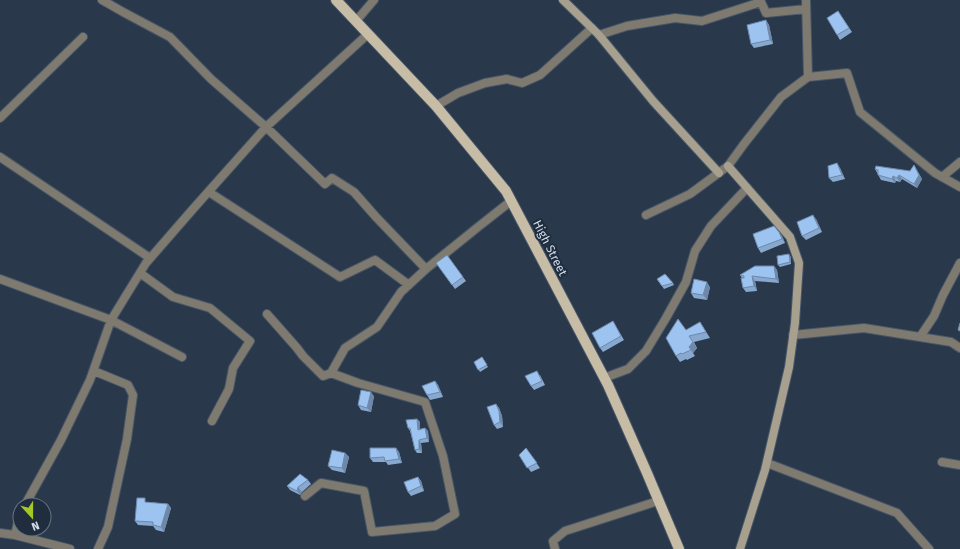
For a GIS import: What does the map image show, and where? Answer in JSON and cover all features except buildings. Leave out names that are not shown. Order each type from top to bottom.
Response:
[{"type":"main road","name":"High Street","points":[[336,0],[436,106],[506,191],[604,378],[679,549]]},
{"type":"street","points":[[102,0],[170,37],[211,78],[266,127],[325,184],[332,178],[354,192],[426,269]]},
{"type":"street","points":[[356,21],[374,0]]},
{"type":"street","points":[[563,0],[599,35],[653,101],[719,172]]},
{"type":"street","points":[[806,0],[808,77]]},
{"type":"street","points":[[599,35],[627,26],[675,18],[702,21],[760,2],[766,13],[806,9]]},
{"type":"street","points":[[436,106],[458,93],[485,83],[507,79],[522,83],[534,79],[592,28]]},
{"type":"street","points":[[29,497],[61,440],[90,380],[111,320],[146,263],[266,127],[368,34]]},
{"type":"street","points":[[0,118],[84,37]]},
{"type":"street","points":[[646,215],[690,194],[728,166],[781,97],[808,77],[847,73],[860,112],[935,173],[960,187]]},
{"type":"street","points":[[0,157],[150,258]]},
{"type":"street","points":[[942,177],[960,162]]},
{"type":"street","points":[[728,166],[790,237],[798,263],[793,335],[789,367],[767,463],[740,549]]},
{"type":"street","points":[[604,378],[628,369],[646,351],[686,282],[695,251],[711,226],[747,188]]},
{"type":"street","points":[[212,194],[340,277],[375,260],[409,285]]},
{"type":"street","points":[[267,314],[297,348],[302,356],[324,376],[331,373],[345,348],[377,327],[401,292],[426,269],[511,201]]},
{"type":"street","points":[[920,337],[934,316],[960,263]]},
{"type":"street","points":[[140,273],[173,297],[210,308],[250,341],[233,368],[228,389],[212,421]]},
{"type":"street","points":[[0,279],[111,320],[182,357]]},
{"type":"street","points":[[793,335],[864,328],[951,342],[960,348]]},
{"type":"street","points":[[94,371],[128,385],[133,395],[126,445],[108,527],[98,549]]},
{"type":"street","points":[[305,496],[321,483],[364,491],[372,532],[435,526],[455,514],[443,456],[425,402],[358,383],[331,373]]},
{"type":"street","points":[[942,462],[960,465]]},
{"type":"street","points":[[767,463],[897,513],[929,549]]},
{"type":"street","points":[[555,549],[553,541],[566,531],[658,501]]},
{"type":"street","points":[[0,533],[12,535]]},
{"type":"street","points":[[23,537],[70,549]]}]
